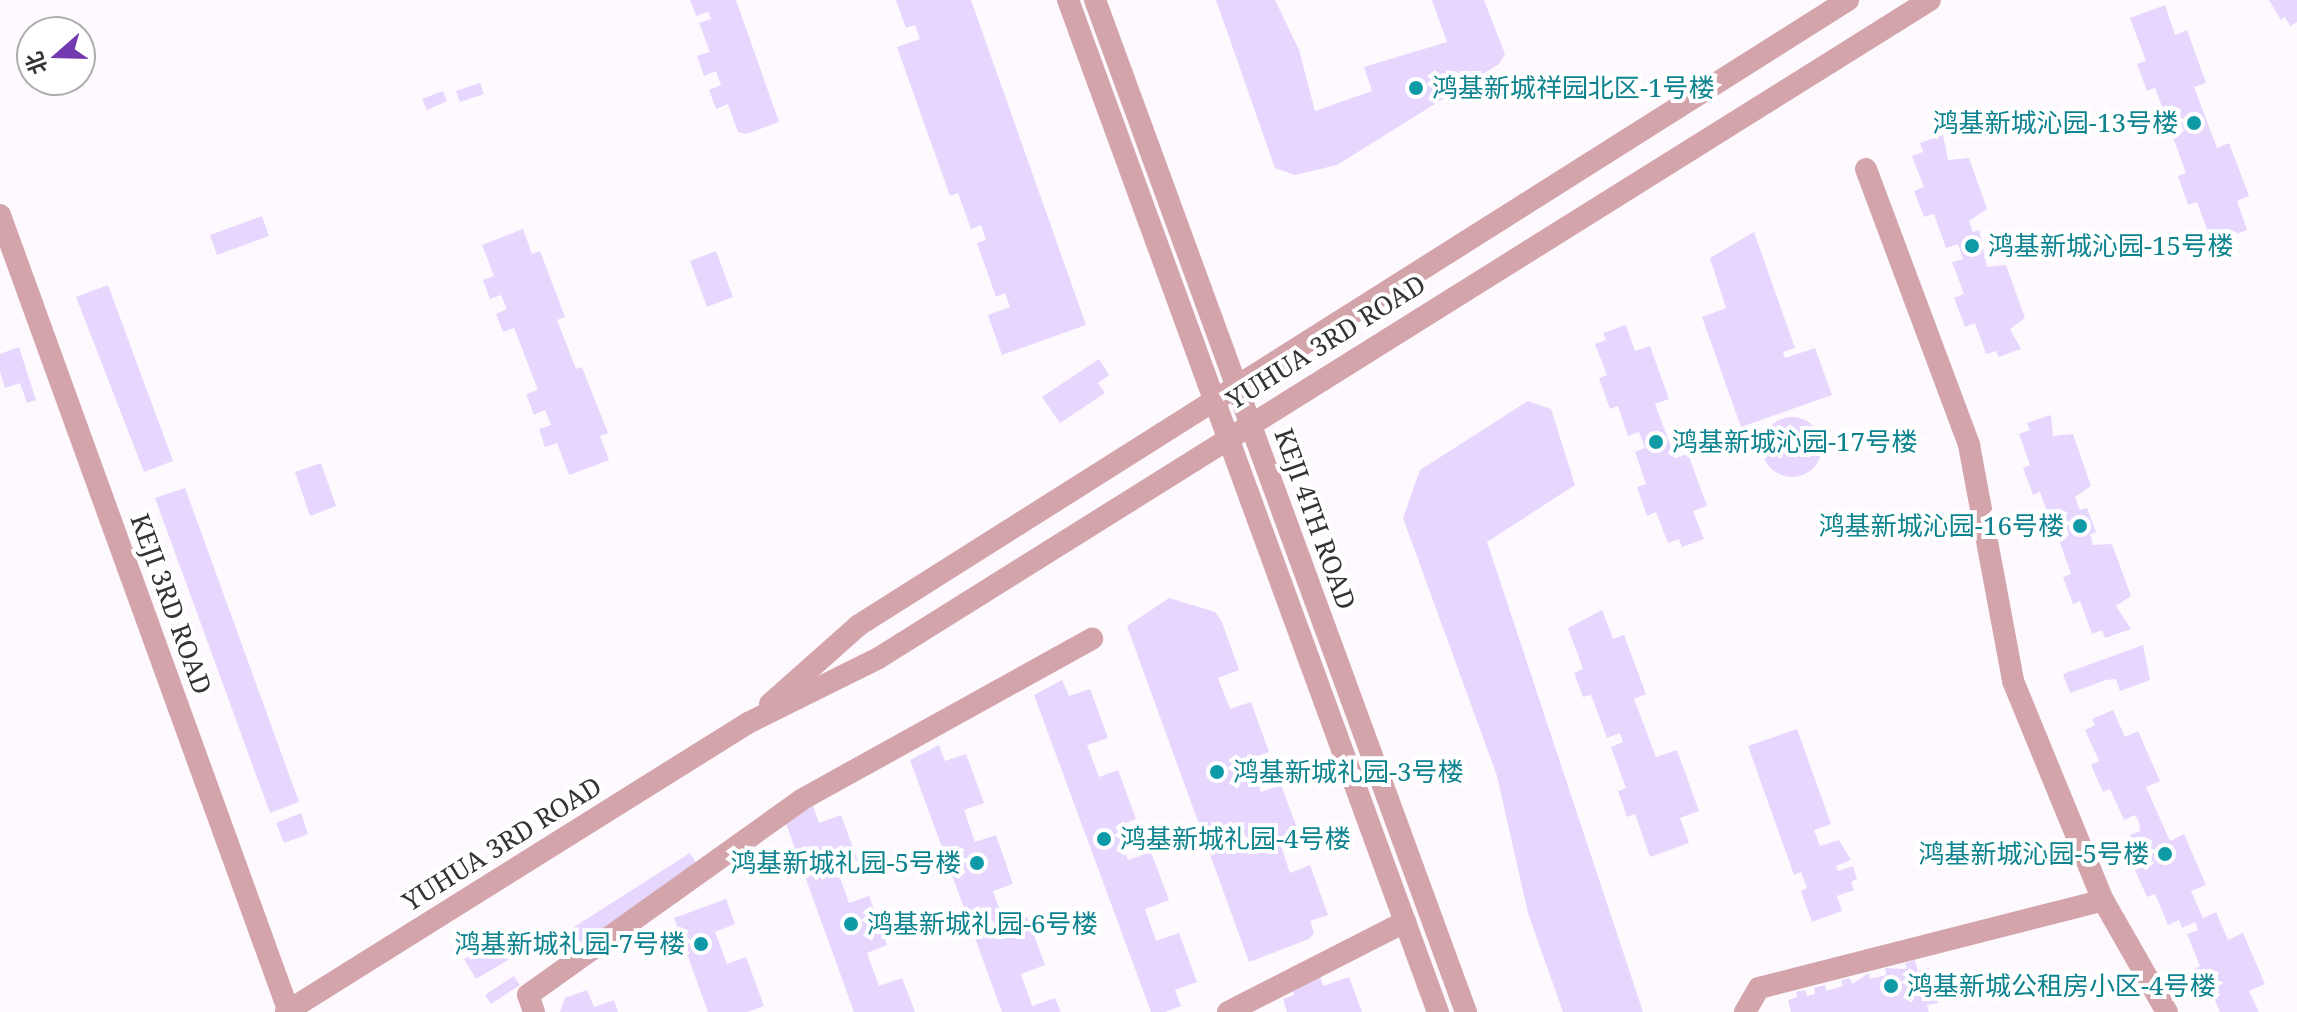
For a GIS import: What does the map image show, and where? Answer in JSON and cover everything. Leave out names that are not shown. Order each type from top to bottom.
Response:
[{"type":"street","name":"KEJI 4TH ROAD","points":[[1068,0],[1438,1012]]},
{"type":"street","name":"KEJI 4TH ROAD","points":[[1095,0],[1466,1012]]},
{"type":"street","name":"YUHUA 3RD ROAD","points":[[748,723],[859,625],[1235,383],[1848,0]]},
{"type":"street","name":"YUHUA 3RD ROAD","points":[[288,1011],[748,723],[877,659],[1930,0]]},
{"type":"street","points":[[1866,169],[1969,445],[2013,681],[2103,900],[2167,1012]]},
{"type":"street","name":"KEJI 3RD ROAD","points":[[0,215],[288,1011]]},
{"type":"street","points":[[534,1012],[528,995],[801,800],[1092,639]]},
{"type":"street","points":[[1745,1012],[1759,988],[2103,900]]},
{"type":"street","points":[[1228,1012],[1405,922]]},
{"type":"building","points":[[690,0],[736,0],[779,122],[746,134],[738,132],[728,104],[716,109],[709,90],[721,85],[716,71],[704,76],[697,56],[710,52],[699,23],[711,19],[708,12],[696,16]]},
{"type":"building","points":[[896,0],[971,0],[1086,325],[1002,355],[988,315],[1010,307],[1005,293],[996,297],[977,243],[986,240],[981,225],[971,229],[958,193],[950,196],[897,47],[920,39],[915,25],[906,28]]},
{"type":"building","name":"鸿基新城祥园北区-1号楼","points":[[1216,0],[1275,0],[1299,50],[1315,111],[1372,91],[1364,67],[1447,42],[1432,0],[1484,0],[1505,54],[1499,64],[1337,165],[1295,175],[1275,168]]},
{"type":"building","points":[[2269,0],[2297,0],[2297,22],[2290,26],[2285,17],[2281,20]]},
{"type":"building","name":"鸿基新城沁园-13号楼","points":[[2165,5],[2175,35],[2187,30],[2206,83],[2194,87],[2217,148],[2229,143],[2249,196],[2237,201],[2247,230],[2212,243],[2197,202],[2188,205],[2178,176],[2186,173],[2172,135],[2184,131],[2180,121],[2169,125],[2155,88],[2147,91],[2137,64],[2146,61],[2130,18]]},
{"type":"building","points":[[480,83],[484,94],[460,102],[456,91]]},
{"type":"building","points":[[443,91],[447,101],[427,110],[422,99]]},
{"type":"building","name":"鸿基新城沁园-15号楼","points":[[1943,135],[1948,160],[1969,158],[1987,209],[1969,221],[1973,232],[1979,230],[1987,267],[2006,265],[2025,318],[2010,329],[2021,349],[1999,357],[1996,351],[1986,354],[1975,323],[1965,327],[1954,298],[1964,294],[1952,262],[1963,259],[1958,244],[1946,248],[1934,214],[1924,217],[1914,191],[1924,187],[1912,156],[1923,152],[1920,143]]},
{"type":"building","points":[[262,216],[269,236],[217,255],[210,235]]},
{"type":"building","points":[[523,229],[532,254],[540,251],[565,317],[557,320],[576,369],[582,367],[608,433],[600,436],[609,460],[569,475],[557,443],[545,447],[539,429],[551,425],[545,410],[534,415],[526,394],[538,390],[514,328],[503,332],[496,314],[507,309],[501,295],[490,299],[483,280],[494,276],[482,245]]},
{"type":"building","points":[[1754,232],[1795,348],[1783,352],[1785,358],[1815,348],[1832,395],[1741,427],[1702,317],[1726,308],[1710,258]]},
{"type":"building","points":[[716,251],[733,297],[707,307],[690,261]]},
{"type":"building","points":[[108,285],[173,461],[144,472],[76,297]]},
{"type":"building","name":"鸿基新城沁园-17号楼","points":[[1626,325],[1635,351],[1650,346],[1669,399],[1655,404],[1675,458],[1688,454],[1707,506],[1693,511],[1704,539],[1682,547],[1679,539],[1668,543],[1656,512],[1647,516],[1637,487],[1646,484],[1635,452],[1645,448],[1639,432],[1628,436],[1618,406],[1610,409],[1599,378],[1607,375],[1595,344],[1606,340],[1603,333]]},
{"type":"building","points":[[19,347],[36,400],[27,403],[20,383],[5,388],[0,372],[0,354]]},
{"type":"building","points":[[1099,359],[1109,375],[1098,383],[1105,393],[1060,423],[1042,397]]},
{"type":"building","points":[[1528,401],[1551,409],[1575,485],[1487,542],[1643,1012],[1563,1012],[1528,913],[1497,776],[1403,518],[1420,470]]},
{"type":"building","name":"鸿基新城沁园-16号楼","points":[[2051,415],[2053,436],[2073,434],[2091,486],[2075,497],[2080,510],[2087,508],[2096,532],[2090,534],[2093,545],[2112,544],[2131,596],[2116,606],[2131,629],[2105,638],[2102,630],[2092,634],[2080,601],[2073,604],[2063,577],[2071,574],[2058,537],[2068,533],[2065,523],[2053,528],[2040,492],[2033,495],[2023,468],[2030,465],[2019,434],[2030,430],[2027,423]]},
{"type":"building","points":[[1792,417],[1803,419],[1813,426],[1820,436],[1820,458],[1813,468],[1803,475],[1792,477],[1781,475],[1771,468],[1764,458],[1762,447],[1764,436],[1771,426],[1781,419]]},
{"type":"building","points":[[321,463],[336,506],[310,516],[295,472]]},
{"type":"building","points":[[185,488],[299,802],[270,813],[155,498]]},
{"type":"building","name":"鸿基新城礼园-3号楼","points":[[1169,598],[1215,612],[1222,622],[1239,670],[1218,678],[1230,709],[1251,702],[1269,752],[1249,759],[1261,792],[1281,785],[1299,833],[1279,840],[1290,873],[1310,865],[1328,915],[1310,921],[1314,933],[1309,939],[1249,962],[1127,626]]},
{"type":"building","points":[[1602,610],[1613,639],[1624,635],[1646,694],[1634,699],[1656,757],[1677,750],[1699,811],[1680,818],[1689,843],[1650,857],[1635,814],[1627,817],[1618,791],[1626,788],[1611,747],[1623,742],[1620,733],[1607,738],[1591,695],[1583,697],[1574,673],[1583,669],[1568,628]]},
{"type":"building","points":[[2143,645],[2150,680],[2120,691],[2116,679],[2106,680],[2070,693],[2063,674]]},
{"type":"building","name":"鸿基新城礼园-4号楼","points":[[1062,680],[1069,696],[1090,689],[1108,738],[1087,745],[1099,777],[1118,770],[1136,819],[1116,827],[1128,860],[1151,852],[1169,900],[1145,909],[1156,941],[1179,933],[1197,982],[1175,990],[1181,1006],[1165,1012],[1151,1012],[1034,695]]},
{"type":"building","name":"鸿基新城沁园-5号楼","points":[[2113,710],[2125,737],[2138,731],[2160,781],[2146,787],[2170,841],[2184,834],[2206,885],[2191,891],[2203,918],[2216,912],[2228,940],[2243,933],[2265,984],[2249,991],[2259,1012],[2220,1012],[2212,993],[2204,997],[2192,970],[2200,966],[2187,934],[2198,930],[2195,922],[2182,928],[2179,920],[2168,925],[2155,894],[2147,897],[2135,870],[2143,867],[2130,835],[2140,831],[2139,822],[2135,815],[2124,820],[2110,789],[2103,792],[2091,765],[2099,761],[2085,730],[2095,725],[2092,719]]},
{"type":"building","points":[[1797,729],[1831,824],[1814,830],[1820,846],[1839,840],[1851,860],[1836,866],[1838,871],[1853,866],[1857,879],[1851,882],[1854,890],[1837,896],[1842,911],[1812,922],[1801,891],[1807,888],[1801,872],[1794,875],[1748,746]]},
{"type":"building","name":"鸿基新城礼园-5号楼","points":[[939,745],[945,761],[966,754],[984,803],[964,810],[975,842],[996,835],[1013,884],[993,891],[1005,925],[1027,917],[1045,965],[1021,974],[1032,1006],[1055,998],[1061,1012],[1002,1012],[910,760]]},
{"type":"building","name":"鸿基新城礼园-6号楼","points":[[813,806],[819,823],[841,815],[859,864],[838,872],[849,903],[869,896],[887,945],[867,953],[879,986],[902,978],[915,1012],[854,1012],[785,821]]},
{"type":"building","points":[[301,813],[308,834],[284,843],[276,823]]},
{"type":"building","points":[[690,853],[700,869],[562,957],[552,941]]},
{"type":"building","name":"鸿基新城礼园-7号楼","points":[[726,899],[735,924],[715,932],[727,964],[746,957],[764,1006],[747,1012],[708,1012],[674,918]]},
{"type":"building","points":[[512,931],[523,951],[476,979],[464,959]]},
{"type":"building","name":"鸿基新城公租房小区-4号楼","points":[[1915,960],[1918,971],[1929,968],[1940,989],[1935,991],[1938,1003],[1927,1005],[1929,1012],[1791,1012],[1788,1000],[1797,997],[1796,992],[1805,990],[1807,996],[1815,994],[1814,988],[1825,985],[1826,991],[1843,986],[1841,980],[1850,978],[1852,984],[1869,973],[1870,979],[1886,975],[1885,968],[1907,969],[1905,963]]},
{"type":"building","points":[[514,976],[520,985],[491,1004],[485,995]]},
{"type":"building","points":[[1320,976],[1323,986],[1349,977],[1362,1012],[1287,1012],[1283,999],[1294,995],[1291,986]]},
{"type":"building","points":[[587,990],[594,1007],[614,1000],[618,1012],[560,1012],[565,998]]},
{"type":"place","name":"鸿基新城祥园北区-1号楼","points":[[1416,88]]},
{"type":"place","name":"鸿基新城沁园-13号楼","points":[[2194,123]]},
{"type":"place","name":"鸿基新城沁园-15号楼","points":[[1972,246]]},
{"type":"place","name":"鸿基新城沁园-17号楼","points":[[1656,442]]},
{"type":"place","name":"鸿基新城沁园-16号楼","points":[[2080,526]]},
{"type":"place","name":"鸿基新城礼园-3号楼","points":[[1217,772]]},
{"type":"place","name":"鸿基新城礼园-4号楼","points":[[1104,839]]},
{"type":"place","name":"鸿基新城沁园-5号楼","points":[[2165,854]]},
{"type":"place","name":"鸿基新城礼园-5号楼","points":[[977,863]]},
{"type":"place","name":"鸿基新城礼园-6号楼","points":[[851,924]]},
{"type":"place","name":"鸿基新城礼园-7号楼","points":[[701,944]]},
{"type":"place","name":"鸿基新城公租房小区-4号楼","points":[[1891,986]]}]
